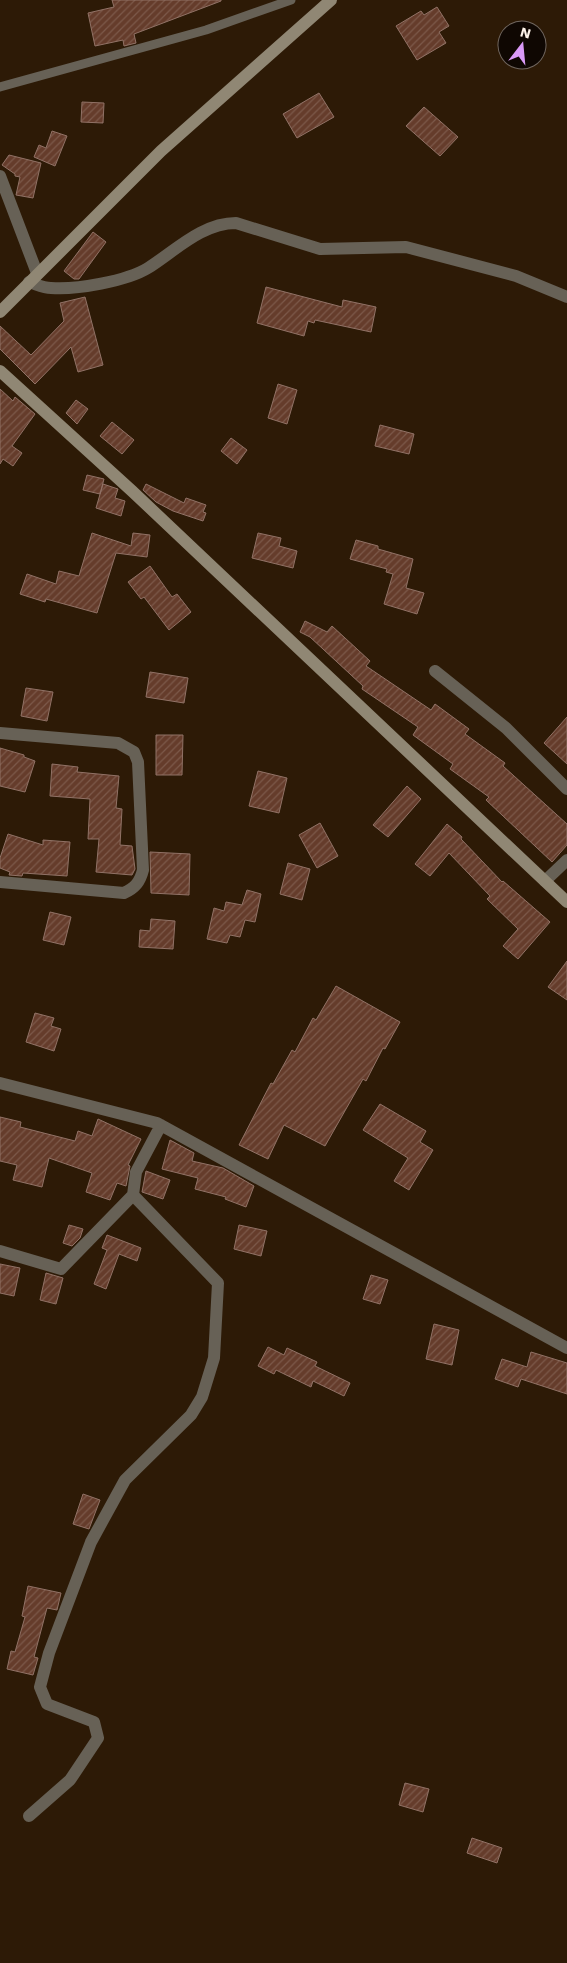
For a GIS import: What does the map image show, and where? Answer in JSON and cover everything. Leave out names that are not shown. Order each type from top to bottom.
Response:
[{"type":"street","points":[[0,312],[161,151],[331,0]]},
{"type":"street","points":[[0,176],[33,277],[50,288],[80,287],[109,282],[146,270],[190,238],[225,223],[236,223],[320,249],[406,247],[516,276],[567,297]]},
{"type":"street","points":[[0,371],[132,491],[567,902]]},
{"type":"street","points":[[435,671],[506,728],[567,788]]},
{"type":"street","points":[[0,733],[118,743],[134,752],[138,762],[143,870],[141,880],[134,888],[124,893],[0,882]]},
{"type":"street","points":[[545,881],[567,860]]},
{"type":"street","points":[[0,1083],[161,1125],[567,1348]]},
{"type":"street","points":[[0,1250],[61,1269],[133,1195],[136,1172],[161,1125]]},
{"type":"street","points":[[29,1816],[70,1780],[98,1738],[94,1722],[47,1704],[40,1687],[49,1653],[91,1542],[125,1480],[191,1414],[202,1397],[214,1358],[218,1283],[133,1195]]},
{"type":"lane","points":[[0,87],[206,30],[291,0]]},
{"type":"building","points":[[112,0],[221,1],[134,34],[136,43],[124,46],[123,40],[95,46],[88,13],[114,7]]},
{"type":"building","points":[[437,7],[449,26],[439,32],[446,43],[417,60],[396,26],[421,11],[424,15]]},
{"type":"building","points":[[319,93],[334,117],[297,138],[283,114]]},
{"type":"building","points":[[82,102],[104,103],[103,123],[81,122]]},
{"type":"building","points":[[424,107],[458,137],[440,156],[406,126]]},
{"type":"building","points":[[52,131],[67,136],[55,166],[34,157],[39,145],[46,148]]},
{"type":"building","points":[[9,155],[41,163],[33,198],[16,195],[20,177],[15,176],[15,174],[2,165]]},
{"type":"building","points":[[93,232],[106,242],[79,279],[74,279],[64,271]]},
{"type":"building","points":[[266,287],[342,307],[343,300],[376,307],[371,332],[315,320],[314,323],[308,321],[304,336],[257,323]]},
{"type":"building","points":[[85,297],[103,365],[78,372],[71,347],[35,384],[0,349],[0,326],[31,355],[64,321],[60,303]]},
{"type":"building","points":[[278,384],[297,390],[287,424],[268,418]]},
{"type":"building","points":[[0,389],[13,401],[15,397],[35,414],[12,446],[22,453],[13,466],[3,459],[0,464]]},
{"type":"building","points":[[76,400],[88,409],[77,424],[66,413]]},
{"type":"building","points":[[112,422],[134,440],[122,454],[100,436]]},
{"type":"building","points":[[380,425],[414,434],[409,454],[375,446]]},
{"type":"building","points":[[231,438],[247,450],[237,464],[221,451]]},
{"type":"building","points":[[87,475],[104,479],[100,494],[83,490]]},
{"type":"building","points":[[103,484],[118,489],[115,498],[125,501],[121,516],[96,508]]},
{"type":"building","points":[[146,484],[184,503],[186,498],[206,505],[203,512],[206,513],[203,521],[173,511],[156,502],[143,490]]},
{"type":"building","points":[[92,533],[131,546],[133,533],[150,535],[147,557],[116,553],[97,613],[46,599],[45,602],[20,594],[27,574],[56,584],[59,571],[79,576]]},
{"type":"building","points":[[258,533],[281,538],[279,546],[297,551],[293,568],[252,558]]},
{"type":"building","points":[[356,540],[378,546],[378,549],[413,559],[406,588],[424,593],[417,614],[384,604],[393,574],[386,572],[387,569],[350,559]]},
{"type":"building","points":[[150,566],[172,597],[177,594],[191,612],[169,630],[144,597],[141,599],[128,582]]},
{"type":"building","points":[[305,621],[327,632],[332,626],[370,661],[366,666],[431,710],[435,704],[469,729],[465,734],[505,763],[503,766],[567,824],[567,845],[552,862],[486,800],[489,797],[450,769],[453,764],[413,735],[418,727],[362,689],[363,686],[310,637],[300,632]]},
{"type":"building","points":[[150,672],[188,678],[184,703],[146,697]]},
{"type":"building","points":[[26,688],[53,692],[47,721],[21,716]]},
{"type":"building","points":[[567,717],[567,764],[544,743]]},
{"type":"building","points":[[156,735],[183,735],[182,775],[156,775]]},
{"type":"building","points":[[0,748],[24,755],[24,757],[35,761],[25,792],[0,786]]},
{"type":"building","points":[[52,764],[78,767],[77,772],[119,776],[116,808],[122,809],[120,845],[132,846],[135,869],[132,875],[96,872],[99,839],[88,839],[90,799],[50,796]]},
{"type":"building","points":[[258,771],[287,778],[279,813],[249,806]]},
{"type":"building","points":[[407,786],[421,799],[388,837],[373,825]]},
{"type":"building","points":[[320,823],[338,856],[317,868],[299,835]]},
{"type":"building","points":[[447,824],[462,837],[461,839],[502,882],[550,922],[518,959],[503,946],[518,929],[487,899],[490,896],[449,853],[430,876],[415,864]]},
{"type":"building","points":[[8,834],[43,845],[43,840],[70,842],[67,876],[23,873],[22,876],[9,875],[10,872],[0,868],[0,858]]},
{"type":"building","points":[[150,852],[190,854],[189,895],[151,893]]},
{"type":"building","points":[[288,863],[310,869],[302,900],[280,894]]},
{"type":"building","points":[[247,890],[261,894],[255,922],[245,920],[240,937],[230,935],[227,943],[207,939],[214,908],[224,911],[226,902],[242,905]]},
{"type":"building","points":[[50,912],[71,917],[64,945],[43,940]]},
{"type":"building","points":[[151,919],[175,921],[173,949],[139,947],[140,930],[150,931]]},
{"type":"building","points":[[567,961],[567,1000],[548,987]]},
{"type":"building","points":[[336,986],[400,1022],[385,1049],[383,1048],[366,1081],[363,1079],[325,1146],[284,1125],[268,1159],[239,1145],[271,1083],[273,1084],[292,1050],[295,1052],[313,1018],[316,1020]]},
{"type":"building","points":[[35,1013],[54,1018],[51,1026],[61,1029],[54,1051],[26,1042]]},
{"type":"building","points":[[380,1104],[426,1131],[420,1142],[433,1150],[409,1190],[394,1181],[408,1158],[363,1130]]},
{"type":"building","points":[[0,1117],[21,1122],[20,1127],[75,1141],[78,1131],[92,1136],[98,1119],[141,1139],[128,1165],[130,1166],[126,1186],[117,1183],[110,1200],[86,1192],[92,1173],[49,1158],[42,1187],[13,1180],[17,1165],[0,1161]]},
{"type":"building","points":[[170,1140],[194,1153],[192,1161],[223,1168],[254,1186],[246,1207],[225,1199],[226,1197],[195,1189],[198,1178],[162,1169]]},
{"type":"building","points":[[146,1171],[170,1180],[163,1199],[142,1192]]},
{"type":"building","points":[[69,1225],[83,1229],[80,1238],[72,1246],[63,1243]]},
{"type":"building","points":[[239,1225],[267,1231],[261,1256],[234,1249]]},
{"type":"building","points":[[107,1235],[141,1248],[137,1261],[119,1254],[106,1289],[94,1284],[107,1250],[102,1248]]},
{"type":"building","points":[[0,1264],[20,1268],[14,1296],[0,1293]]},
{"type":"building","points":[[46,1273],[63,1278],[56,1304],[40,1300]]},
{"type":"building","points":[[371,1275],[388,1280],[380,1304],[363,1299]]},
{"type":"building","points":[[434,1324],[459,1330],[452,1365],[426,1359]]},
{"type":"building","points":[[268,1347],[284,1355],[287,1348],[317,1362],[315,1366],[350,1383],[344,1396],[313,1381],[311,1387],[276,1370],[274,1374],[258,1366]]},
{"type":"building","points":[[531,1352],[567,1363],[567,1394],[521,1379],[518,1387],[495,1379],[502,1359],[527,1367]]},
{"type":"building","points":[[83,1494],[100,1500],[89,1529],[73,1524]]},
{"type":"building","points":[[28,1586],[61,1593],[57,1610],[47,1608],[34,1657],[38,1658],[33,1675],[7,1669],[11,1651],[15,1652],[25,1617],[22,1616]]},
{"type":"building","points":[[405,1783],[429,1789],[423,1812],[399,1805]]},
{"type":"building","points":[[472,1838],[502,1848],[497,1863],[467,1853]]}]
